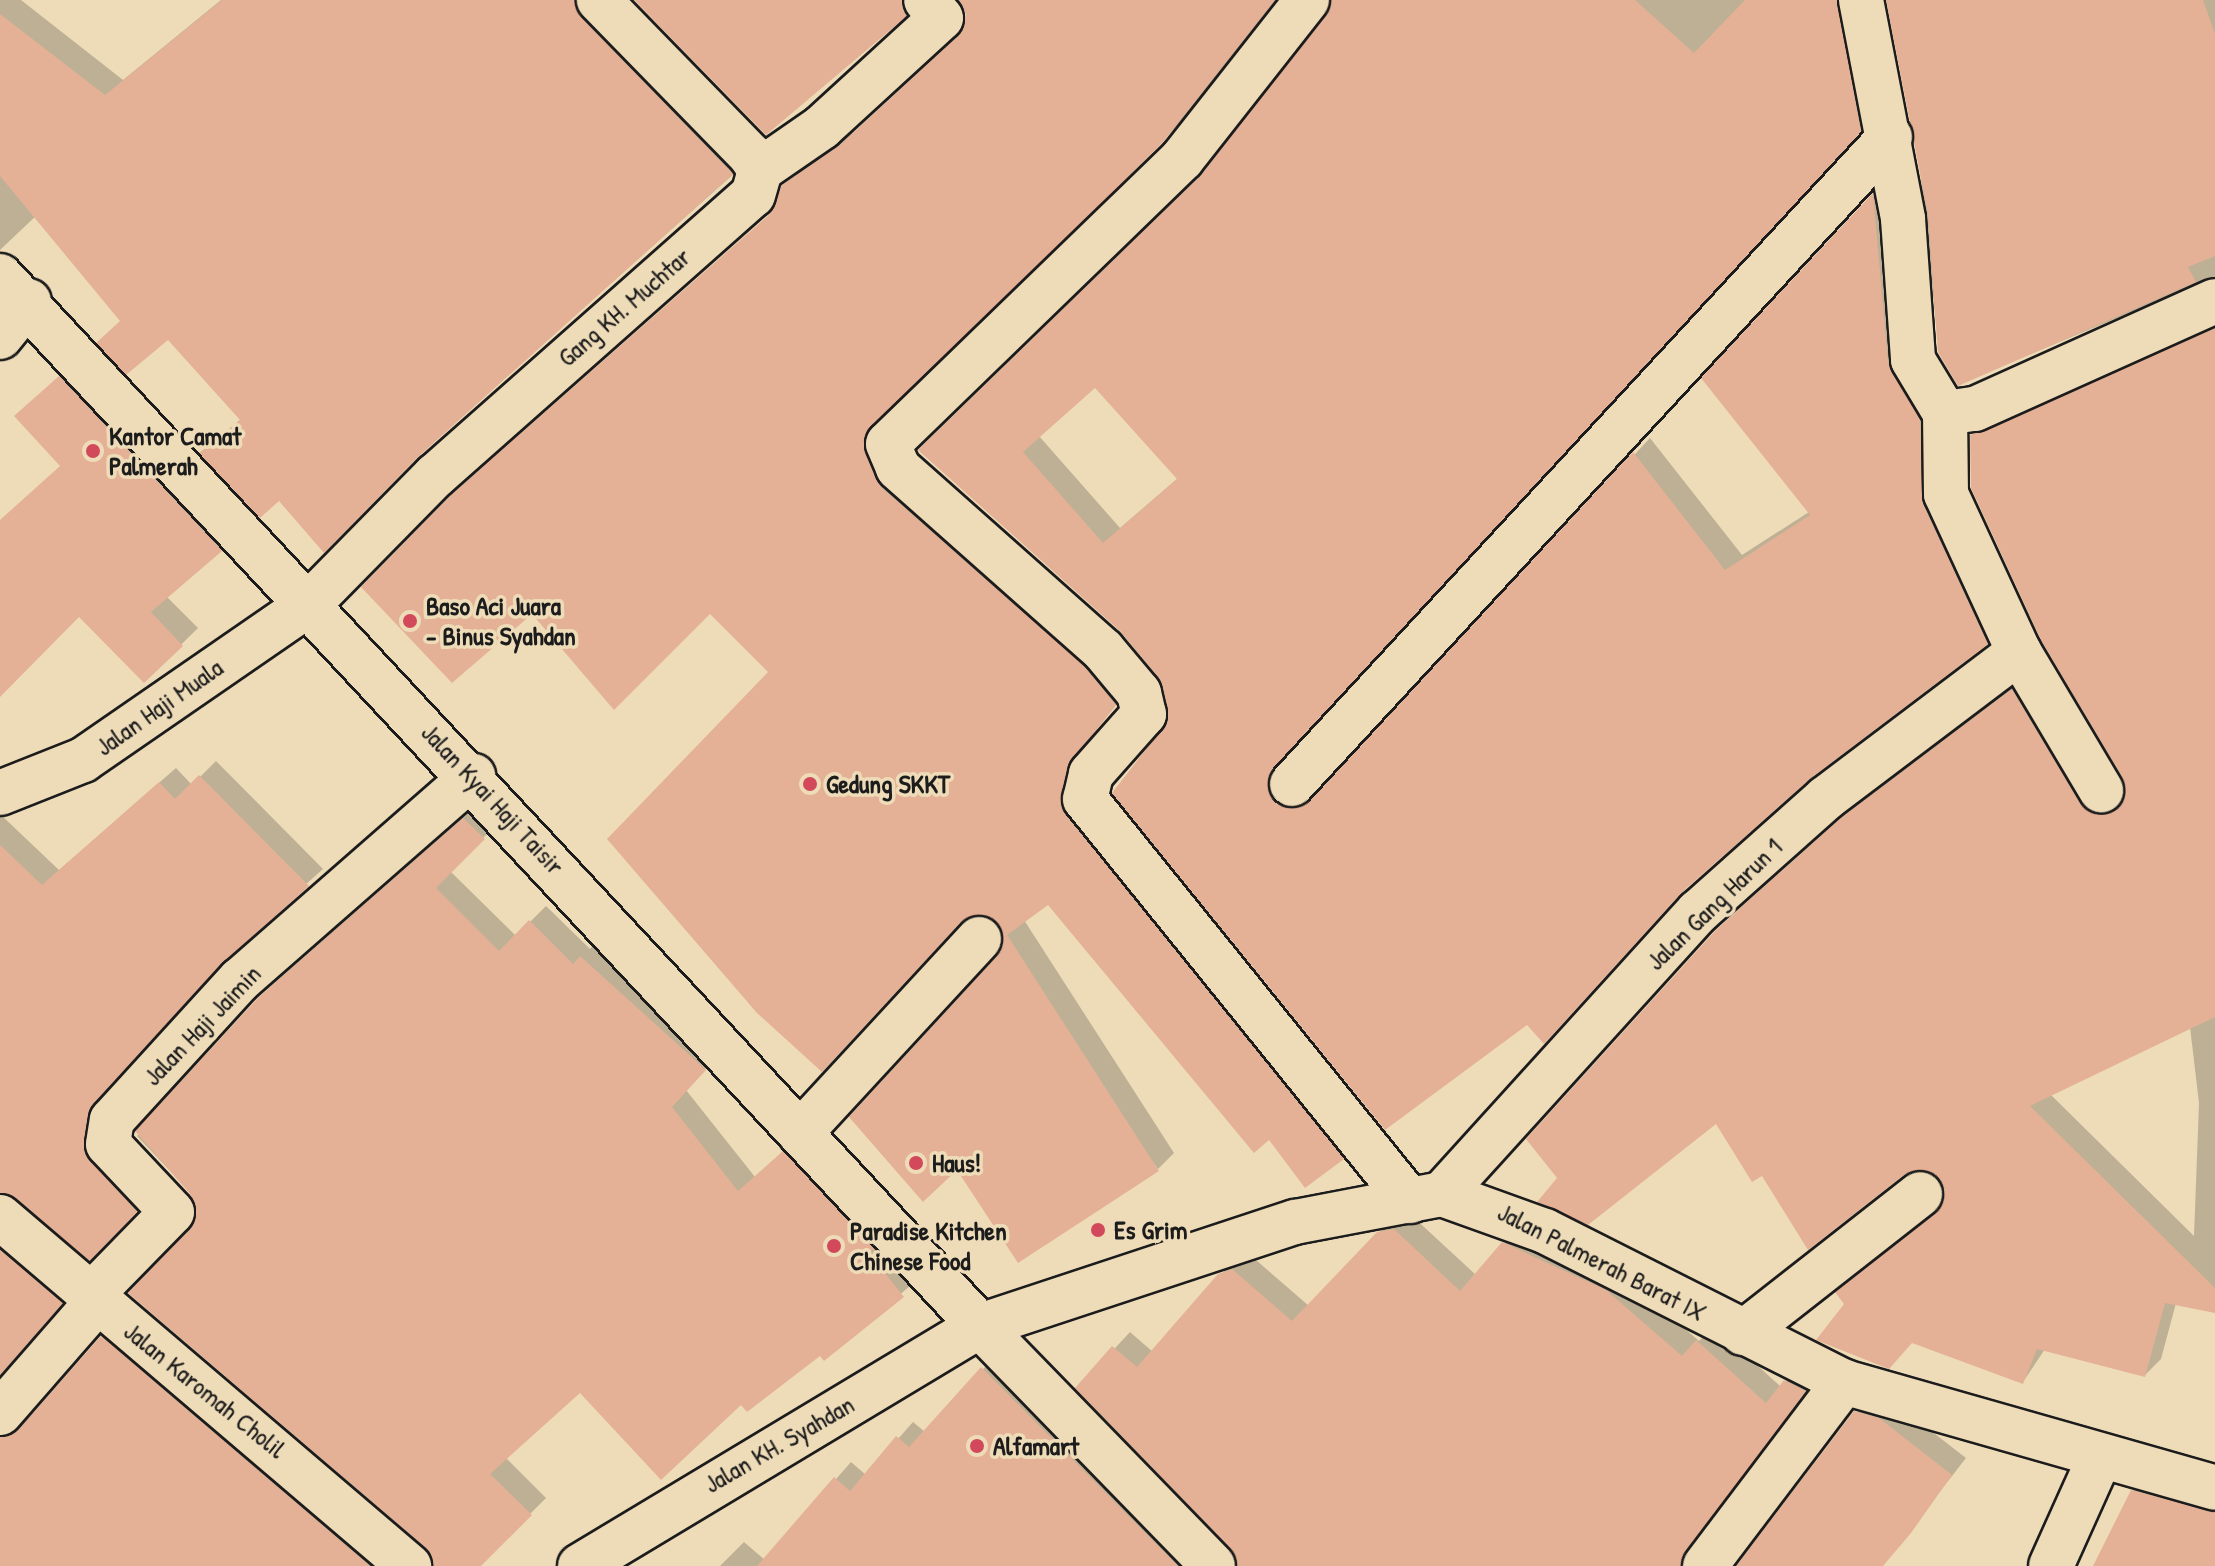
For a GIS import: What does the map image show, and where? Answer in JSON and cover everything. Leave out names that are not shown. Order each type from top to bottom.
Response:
[{"type":"street","points":[[599,0],[760,170],[822,127],[941,18],[926,0]]},
{"type":"street","points":[[1307,0],[1182,159],[888,444],[898,468],[1103,650],[1139,693],[1144,714],[1091,774],[1085,799],[1426,1197]]},
{"type":"street","points":[[1861,0],[1890,137],[1913,360],[1945,413],[1946,494],[2019,652],[2101,790]]},
{"type":"street","points":[[1292,784],[1890,137]]},
{"type":"street","name":"Gang KH. Muchtar","points":[[309,604],[435,476],[741,208],[760,170]]},
{"type":"street","points":[[0,337],[14,288]]},
{"type":"street","name":"Jalan Kyai Haji Taisir","points":[[14,288],[473,776],[980,1326],[1213,1566]]},
{"type":"street","points":[[1945,413],[1975,409],[2215,301]]},
{"type":"street","name":"Jalan Haji Muala","points":[[0,793],[83,760],[309,604]]},
{"type":"street","name":"Jalan Gang Harun 1","points":[[1426,1197],[1698,912],[1826,798],[2019,652]]},
{"type":"street","name":"Jalan Haji Jaimin","points":[[94,1299],[172,1212],[108,1144],[112,1120],[240,980],[473,776]]},
{"type":"street","points":[[800,1133],[979,939]]},
{"type":"street","points":[[1743,1333],[1920,1194]]},
{"type":"street","name":"Jalan Palmerah Barat IX","points":[[980,1326],[1295,1222],[1426,1197],[1516,1218],[1844,1382],[2099,1459],[2210,1477]]},
{"type":"street","name":"Jalan Karomah Cholil","points":[[0,1217],[409,1566]]},
{"type":"street","points":[[0,1413],[94,1299]]},
{"type":"street","name":"Jalan KH. Syahdan","points":[[580,1566],[980,1326]]},
{"type":"street","points":[[1705,1566],[1844,1382]]},
{"type":"street","points":[[2051,1566],[2099,1459]]},
{"type":"building","points":[[222,0],[575,0],[581,17],[733,174],[418,457],[324,553],[279,501],[260,518],[199,453],[240,420],[168,340],[126,375],[96,343],[120,321],[0,176],[0,14],[105,95]]},
{"type":"building","points":[[634,0],[902,0],[907,16],[766,135]]},
{"type":"building","points":[[959,0],[1275,0],[1163,142],[863,440],[881,487],[1085,667],[1116,705],[1067,767],[1065,814],[1344,1159],[1305,1188],[1269,1140],[1254,1153],[1048,905],[1007,935],[1159,1171],[1018,1263],[957,1170],[923,1202],[849,1117],[997,956],[1003,944],[996,921],[984,915],[961,922],[822,1072],[757,1013],[607,839],[768,672],[710,614],[614,710],[532,614],[452,683],[361,587],[452,494],[770,214],[782,185],[839,146],[958,36],[966,14]]},
{"type":"building","points":[[1331,0],[1635,0],[1694,53],[1745,0],[1837,0],[1861,132],[1274,767],[1268,779],[1275,802],[1287,808],[1310,801],[1633,452],[1725,570],[1810,515],[1701,378],[1873,193],[1888,362],[1920,420],[1923,504],[1988,644],[1811,778],[1681,893],[1544,1044],[1527,1025],[1385,1130],[1112,793],[1168,721],[1158,677],[1120,631],[918,450],[1199,177]],"holes":[[[1095,388],[1177,479],[1103,543],[1023,452]]]},
{"type":"building","points":[[1886,0],[2203,0],[2215,34],[2215,256],[2188,267],[2196,282],[1958,386],[1938,352],[1928,214]]},
{"type":"building","points":[[2215,328],[2215,1017],[2030,1106],[2215,1288],[2215,1313],[2165,1303],[2145,1377],[2037,1349],[2023,1384],[1912,1343],[1889,1369],[1816,1340],[1844,1304],[1835,1292],[1943,1204],[1945,1190],[1930,1171],[1905,1174],[1808,1250],[1762,1176],[1752,1182],[1716,1124],[1588,1225],[1537,1202],[1557,1178],[1526,1139],[1716,930],[1842,817],[2012,689],[2080,803],[2101,815],[2122,803],[2122,777],[2041,640],[1971,488],[1970,435]]},
{"type":"building","points":[[59,376],[222,551],[151,612],[183,646],[144,683],[79,617],[0,697],[0,520],[60,466],[14,416]]},
{"type":"building","points":[[199,775],[309,886],[222,963],[93,1104],[84,1152],[137,1212],[90,1261],[0,1193],[0,845],[42,885],[159,782],[175,799]]},
{"type":"building","points":[[463,818],[485,839],[436,888],[499,951],[529,920],[573,964],[580,956],[706,1070],[672,1107],[738,1191],[783,1151],[874,1249],[869,1253],[904,1297],[824,1361],[820,1356],[747,1412],[741,1405],[661,1480],[580,1393],[490,1474],[532,1515],[481,1566],[433,1566],[425,1547],[128,1293],[196,1218],[191,1195],[135,1131],[258,998]]},
{"type":"building","points":[[1394,1229],[1460,1291],[1502,1242],[1606,1290],[1682,1356],[1696,1340],[1766,1403],[1784,1380],[1806,1391],[1681,1566],[1237,1566],[1231,1549],[1075,1388],[1112,1346],[1137,1367],[1218,1274],[1232,1269],[1292,1321],[1377,1232]]},
{"type":"building","points":[[0,1250],[63,1303],[0,1375]]},
{"type":"building","points":[[101,1336],[370,1566],[0,1566],[0,1437],[19,1429]]},
{"type":"building","points":[[981,1367],[1178,1566],[757,1566],[834,1477],[850,1491],[896,1436],[909,1447]]},
{"type":"building","points":[[1854,1411],[1879,1418],[1952,1475],[1911,1533],[1883,1566],[1736,1566]]},
{"type":"building","points":[[2131,1490],[2215,1512],[2215,1566],[2093,1566]]},
{"type":"place","name":"Kantor Camat Palmerah","points":[[93,451]]},
{"type":"place","name":"Baso Aci Juara - Binus Syahdan","points":[[410,621]]},
{"type":"place","name":"Gedung SKKT","points":[[810,784]]},
{"type":"place","name":"Haus!","points":[[916,1163]]},
{"type":"place","name":"Es Grim","points":[[1098,1230]]},
{"type":"place","name":"Paradise Kitchen Chinese Food","points":[[834,1246]]},
{"type":"place","name":"Alfamart","points":[[977,1446]]}]
